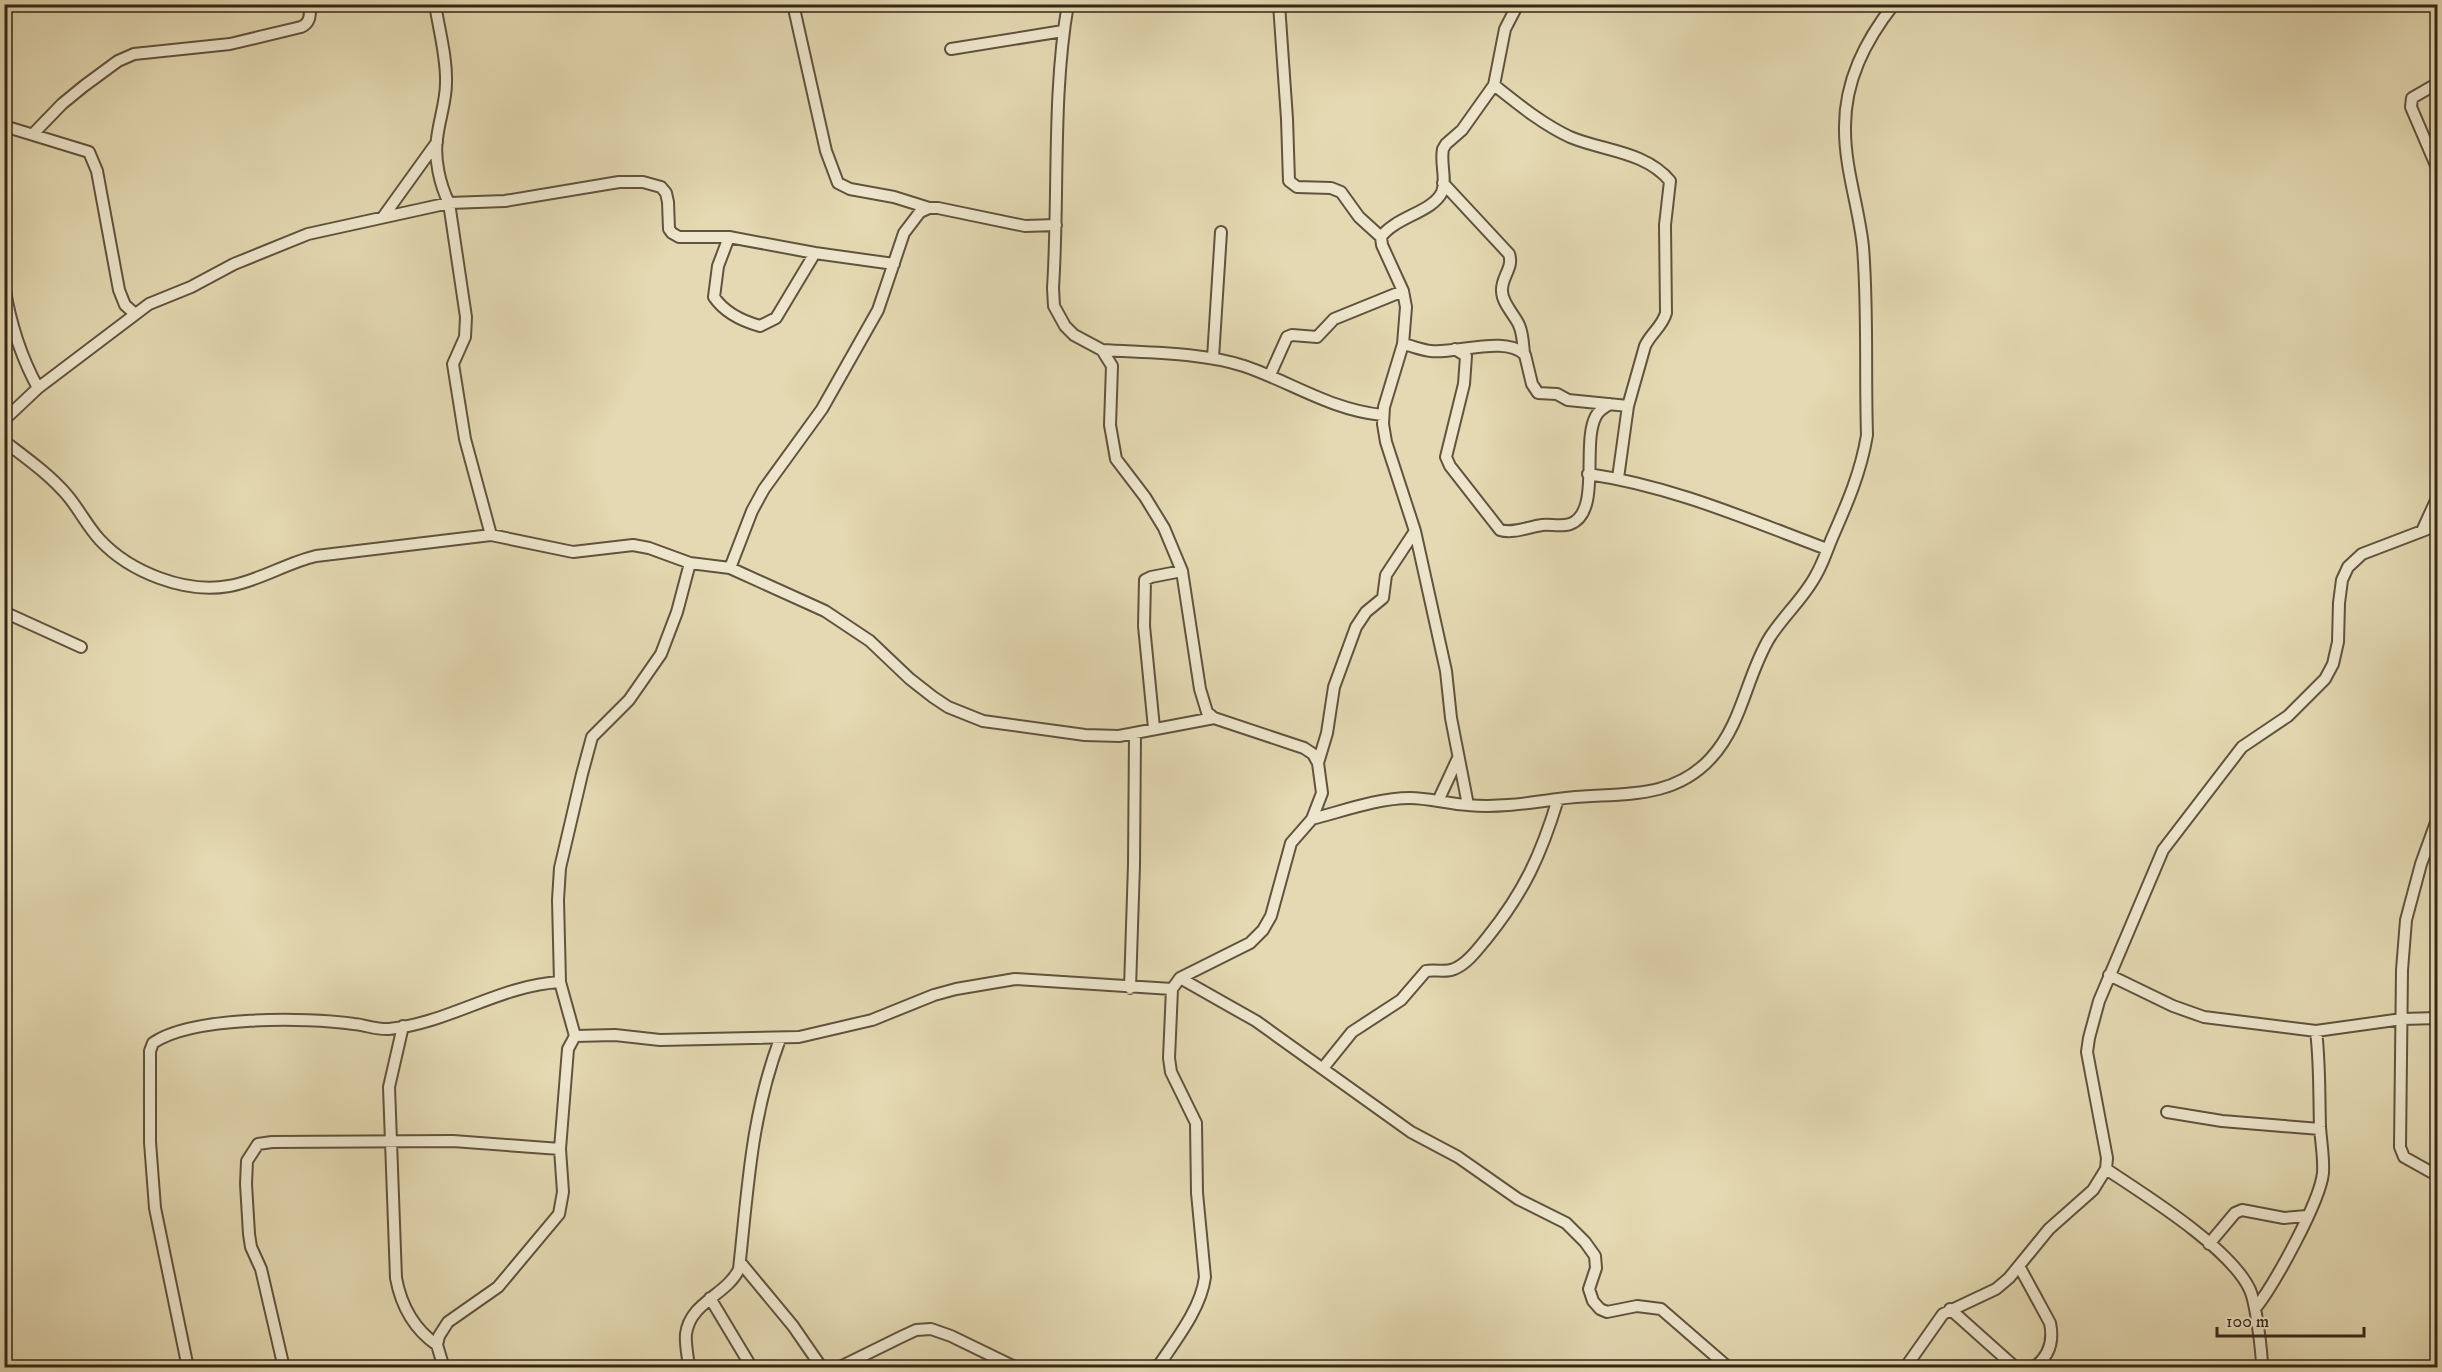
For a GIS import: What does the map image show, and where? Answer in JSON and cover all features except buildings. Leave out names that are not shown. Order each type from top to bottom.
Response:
[{"type":"street","points":[[33,134],[62,104],[118,61],[134,54],[230,44],[301,27],[307,25],[309,20],[310,4]]},
{"type":"street","points":[[435,4],[446,85],[436,142],[441,181],[449,203],[466,317],[465,337],[453,364],[465,439],[491,535]]},
{"type":"street","points":[[793,4],[826,151],[838,183],[850,189],[894,197],[928,208],[938,208],[1025,226],[1056,225]]},
{"type":"street","points":[[1068,4],[1063,31],[1053,288],[1054,306],[1065,326],[1074,335],[1102,350],[1214,358],[1270,375],[1346,409],[1382,415]]},
{"type":"street","points":[[1279,4],[1289,181],[1297,188],[1331,188],[1341,192],[1359,217],[1381,237],[1382,245],[1403,291],[1406,308],[1403,344],[1382,415],[1386,442],[1415,531],[1446,671],[1458,758],[1468,805]]},
{"type":"street","points":[[1381,237],[1396,223],[1434,202],[1441,194],[1443,149],[1461,130],[1494,85],[1505,29],[1518,4]]},
{"type":"street","points":[[1312,819],[1398,799],[1468,805],[1533,804],[1558,799],[1649,793],[1678,782],[1710,760],[1725,741],[1739,714],[1760,656],[1771,636],[1810,584],[1863,461],[1866,435],[1863,246],[1845,130],[1848,92],[1858,61],[1874,29],[1894,4]]},
{"type":"street","points":[[951,49],[1063,31]]},
{"type":"street","points":[[2438,83],[2412,98],[2410,107],[2438,170]]},
{"type":"street","points":[[1494,85],[1527,111],[1569,136],[1631,155],[1658,170],[1670,181],[1665,225],[1666,313],[1664,321],[1649,336],[1645,346],[1628,406],[1618,478]]},
{"type":"street","points":[[4,126],[81,148],[93,157],[119,290],[125,305],[134,313]]},
{"type":"street","points":[[382,218],[436,142]]},
{"type":"street","points":[[4,420],[38,388],[77,360],[134,313],[160,298],[191,287],[216,273],[288,241],[449,203],[505,201],[587,186],[643,182],[661,187],[666,193],[672,233],[679,237],[729,237],[815,253],[894,264]]},
{"type":"street","points":[[1443,183],[1509,254],[1510,268],[1502,290],[1503,298],[1521,329],[1524,354],[1532,384],[1538,393],[1557,394],[1568,400],[1628,406]]},
{"type":"street","points":[[729,568],[752,511],[764,489],[822,409],[866,333],[878,310],[904,233],[912,220],[928,208]]},
{"type":"street","points":[[1214,358],[1221,232]]},
{"type":"street","points":[[729,237],[718,266],[713,289],[714,297],[731,314],[745,322],[760,326],[776,318],[815,253]]},
{"type":"street","points":[[4,285],[9,318],[16,341],[38,388]]},
{"type":"street","points":[[1270,375],[1287,337],[1292,334],[1317,337],[1334,319],[1403,291]]},
{"type":"street","points":[[1403,344],[1432,351],[1494,346],[1517,350],[1524,354]]},
{"type":"street","points":[[1102,350],[1112,366],[1110,425],[1116,459],[1145,497],[1164,528],[1182,571],[1200,689],[1207,712],[1214,718],[1304,748],[1318,763]]},
{"type":"street","points":[[1455,350],[1466,356],[1466,371],[1446,457],[1450,466],[1497,527],[1507,531],[1543,525],[1569,524],[1579,519],[1589,495],[1589,449],[1595,418],[1597,413],[1610,404]]},
{"type":"street","points":[[4,441],[29,460],[68,496],[92,531],[113,552],[150,573],[194,587],[231,586],[299,560],[325,554],[407,546],[466,536],[491,535],[573,552],[633,545],[649,548],[690,563],[729,568],[771,585],[848,625],[870,640],[910,679],[948,707],[999,724],[1085,735],[1119,736],[1214,718]]},
{"type":"street","points":[[1588,474],[1618,478],[1699,500],[1827,549]]},
{"type":"street","points":[[2422,531],[2438,496]]},
{"type":"street","points":[[1905,1368],[1937,1321],[1950,1309],[1996,1288],[2009,1278],[2049,1229],[2093,1190],[2106,1169],[2105,1140],[2087,1052],[2091,1022],[2163,850],[2242,747],[2288,716],[2325,679],[2333,664],[2338,642],[2342,580],[2348,567],[2362,554],[2438,525]]},
{"type":"street","points":[[1157,1368],[1187,1320],[1203,1289],[1205,1277],[1197,1193],[1196,1123],[1170,1072],[1172,989],[1180,978],[1250,943],[1263,930],[1271,916],[1291,843],[1312,819],[1322,793],[1318,763],[1334,687],[1356,627],[1366,612],[1383,598],[1386,575],[1415,531]]},
{"type":"street","points":[[444,1368],[437,1345],[439,1336],[448,1322],[498,1287],[559,1215],[563,1192],[560,1149],[568,1049],[575,1036],[560,982],[557,921],[560,868],[588,746],[592,737],[629,700],[661,654],[690,563]]},
{"type":"street","points":[[1154,728],[1144,626],[1145,580],[1182,571]]},
{"type":"street","points":[[4,612],[81,647]]},
{"type":"street","points":[[1130,988],[1135,733]]},
{"type":"street","points":[[1438,801],[1458,758]]},
{"type":"street","points":[[1323,1068],[1352,1032],[1401,1000],[1426,971],[1454,969],[1474,954],[1501,921],[1533,869],[1544,844],[1558,799]]},
{"type":"street","points":[[2438,817],[2417,875],[2406,920],[2402,970],[2401,1152],[2404,1157],[2438,1176]]},
{"type":"street","points":[[2109,975],[2173,1006],[2204,1017],[2316,1031],[2402,1019],[2438,1018]]},
{"type":"street","points":[[1180,978],[1256,1021],[1411,1132],[1458,1157],[1518,1199],[1566,1223],[1585,1242],[1594,1257],[1596,1268],[1589,1289],[1593,1301],[1600,1309],[1607,1312],[1637,1306],[1662,1309],[1729,1368]]},
{"type":"street","points":[[575,1036],[615,1035],[660,1041],[780,1039],[816,1034],[872,1020],[934,995],[1015,979],[1172,989]]},
{"type":"street","points":[[188,1368],[155,1208],[150,1142],[150,1051],[153,1043],[183,1030],[232,1022],[324,1022],[354,1024],[379,1029],[403,1026],[443,1016],[519,988],[539,983],[560,982]]},
{"type":"street","points":[[403,1026],[389,1087],[393,1236],[399,1291],[404,1305],[419,1330],[437,1345]]},
{"type":"street","points":[[2255,1309],[2277,1274],[2307,1216],[2319,1189],[2323,1172],[2320,1129],[2321,1083],[2316,1031]]},
{"type":"street","points":[[689,1368],[685,1343],[687,1328],[695,1313],[732,1281],[739,1269],[755,1120],[767,1073],[780,1039]]},
{"type":"street","points":[[2167,1112],[2222,1121],[2320,1129]]},
{"type":"street","points":[[284,1368],[261,1269],[251,1247],[246,1184],[247,1161],[258,1144],[272,1142],[453,1142],[560,1149]]},
{"type":"street","points":[[2106,1169],[2177,1217],[2237,1269],[2250,1290],[2255,1309],[2262,1368]]},
{"type":"street","points":[[2209,1244],[2235,1214],[2242,1210],[2284,1218],[2307,1216]]},
{"type":"street","points":[[740,1262],[793,1326],[822,1368]]},
{"type":"street","points":[[2019,1266],[2050,1323],[2052,1333],[2047,1356],[2033,1368]]},
{"type":"street","points":[[710,1298],[752,1368]]},
{"type":"street","points":[[1950,1309],[2016,1368]]},
{"type":"street","points":[[838,1368],[901,1336],[924,1329],[938,1330],[1017,1368]]}]
